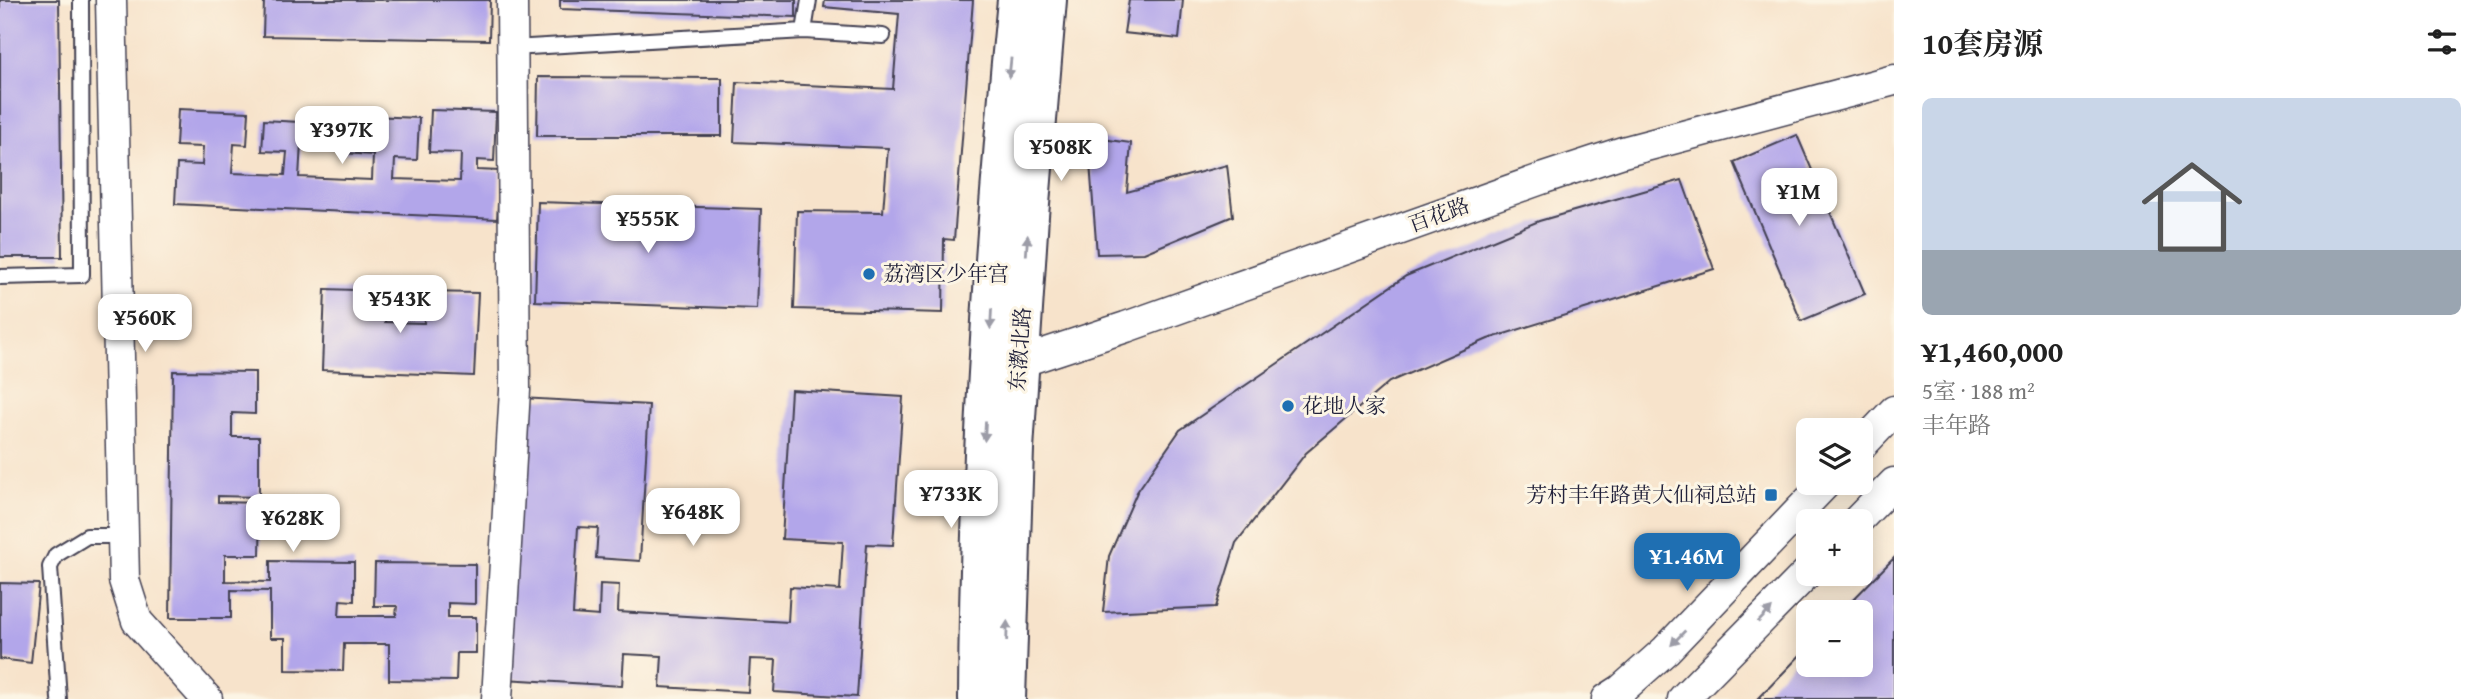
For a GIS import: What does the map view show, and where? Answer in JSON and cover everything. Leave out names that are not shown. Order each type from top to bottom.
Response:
[{"type":"main road","name":"东漖北路","points":[[1006,699],[1013,476],[997,222],[1017,0]]},
{"type":"main road","name":"东漖北路","points":[[978,699],[982,496],[1029,216],[1047,0]]},
{"type":"street","points":[[111,0],[124,579],[137,621],[206,699]]},
{"type":"street","points":[[497,699],[514,390],[512,0]]},
{"type":"street","name":"百花路","points":[[1004,363],[1126,327],[1610,156],[1894,80]]},
{"type":"street","points":[[1873,433],[1894,411]]},
{"type":"street","points":[[1869,509],[1894,483]]},
{"type":"street","points":[[1607,699],[1666,650],[1815,495]]},
{"type":"street","points":[[1683,699],[1796,584]]},
{"type":"lane","points":[[0,277],[82,275],[81,0]]},
{"type":"lane","points":[[804,31],[809,0]]},
{"type":"lane","points":[[512,48],[804,31],[883,36]]},
{"type":"lane","points":[[59,699],[50,566],[56,555],[88,536],[123,536]]},
{"type":"building","points":[[0,0],[59,0],[62,257],[0,257]]},
{"type":"building","points":[[264,0],[490,0],[489,40],[263,36]]},
{"type":"building","points":[[560,0],[796,0],[796,17],[560,9]]},
{"type":"building","points":[[825,0],[973,0],[954,240],[944,239],[943,313],[794,309],[797,211],[883,212],[888,148],[734,142],[737,82],[893,89],[899,14],[824,7]]},
{"type":"building","points":[[1129,0],[1183,0],[1179,39],[1124,33]]},
{"type":"building","points":[[538,77],[722,78],[722,136],[537,136]]},
{"type":"building","points":[[178,109],[249,112],[247,145],[234,144],[232,173],[285,175],[287,152],[262,151],[264,120],[317,123],[316,144],[301,143],[299,177],[372,180],[373,155],[344,153],[346,115],[419,118],[417,160],[395,159],[394,179],[460,181],[461,153],[429,152],[431,110],[496,112],[494,161],[477,160],[477,170],[500,171],[497,219],[175,204],[177,164],[202,165],[203,147],[176,146]]},
{"type":"building","points":[[1797,135],[1865,294],[1801,321],[1734,162]]},
{"type":"building","points":[[1088,137],[1131,143],[1127,192],[1227,165],[1233,216],[1144,253],[1097,254]]},
{"type":"building","name":"花地人家","points":[[1682,180],[1714,269],[1488,339],[1389,382],[1306,453],[1236,543],[1216,607],[1103,612],[1109,556],[1137,492],[1180,430],[1406,276],[1539,221]]},
{"type":"building","points":[[538,202],[761,209],[757,309],[535,301]]},
{"type":"building","points":[[325,289],[386,291],[385,322],[424,323],[425,292],[478,293],[474,376],[322,370]]},
{"type":"building","points":[[173,371],[255,372],[255,414],[232,413],[232,437],[259,437],[259,497],[218,496],[218,502],[261,503],[260,555],[225,555],[225,581],[270,582],[270,561],[354,562],[354,601],[340,600],[339,616],[396,616],[397,606],[374,606],[375,563],[475,564],[475,604],[448,603],[448,617],[476,617],[476,653],[457,653],[456,681],[389,680],[389,644],[344,644],[343,671],[285,670],[285,638],[270,638],[270,591],[231,590],[231,618],[170,618]]},
{"type":"building","points":[[791,390],[903,397],[893,545],[867,544],[857,697],[774,692],[776,660],[750,659],[748,692],[660,687],[662,656],[624,654],[622,686],[505,679],[521,398],[649,405],[640,561],[596,558],[598,528],[578,527],[573,614],[599,616],[600,584],[619,585],[618,612],[788,622],[790,587],[840,590],[843,542],[782,539]]},
{"type":"building","points":[[1894,558],[1894,699],[1758,699],[1796,659],[1796,677],[1873,677],[1873,600],[1853,600],[1867,586],[1873,586],[1873,579]]},
{"type":"building","points":[[0,583],[39,584],[31,663],[0,659]]},
{"type":"place","name":"荔湾区少年宫","points":[[869,274]]},
{"type":"place","name":"花地人家","points":[[1288,406]]},
{"type":"place","name":"芳村丰年路黄大仙祠总站","points":[[1771,495]]}]
